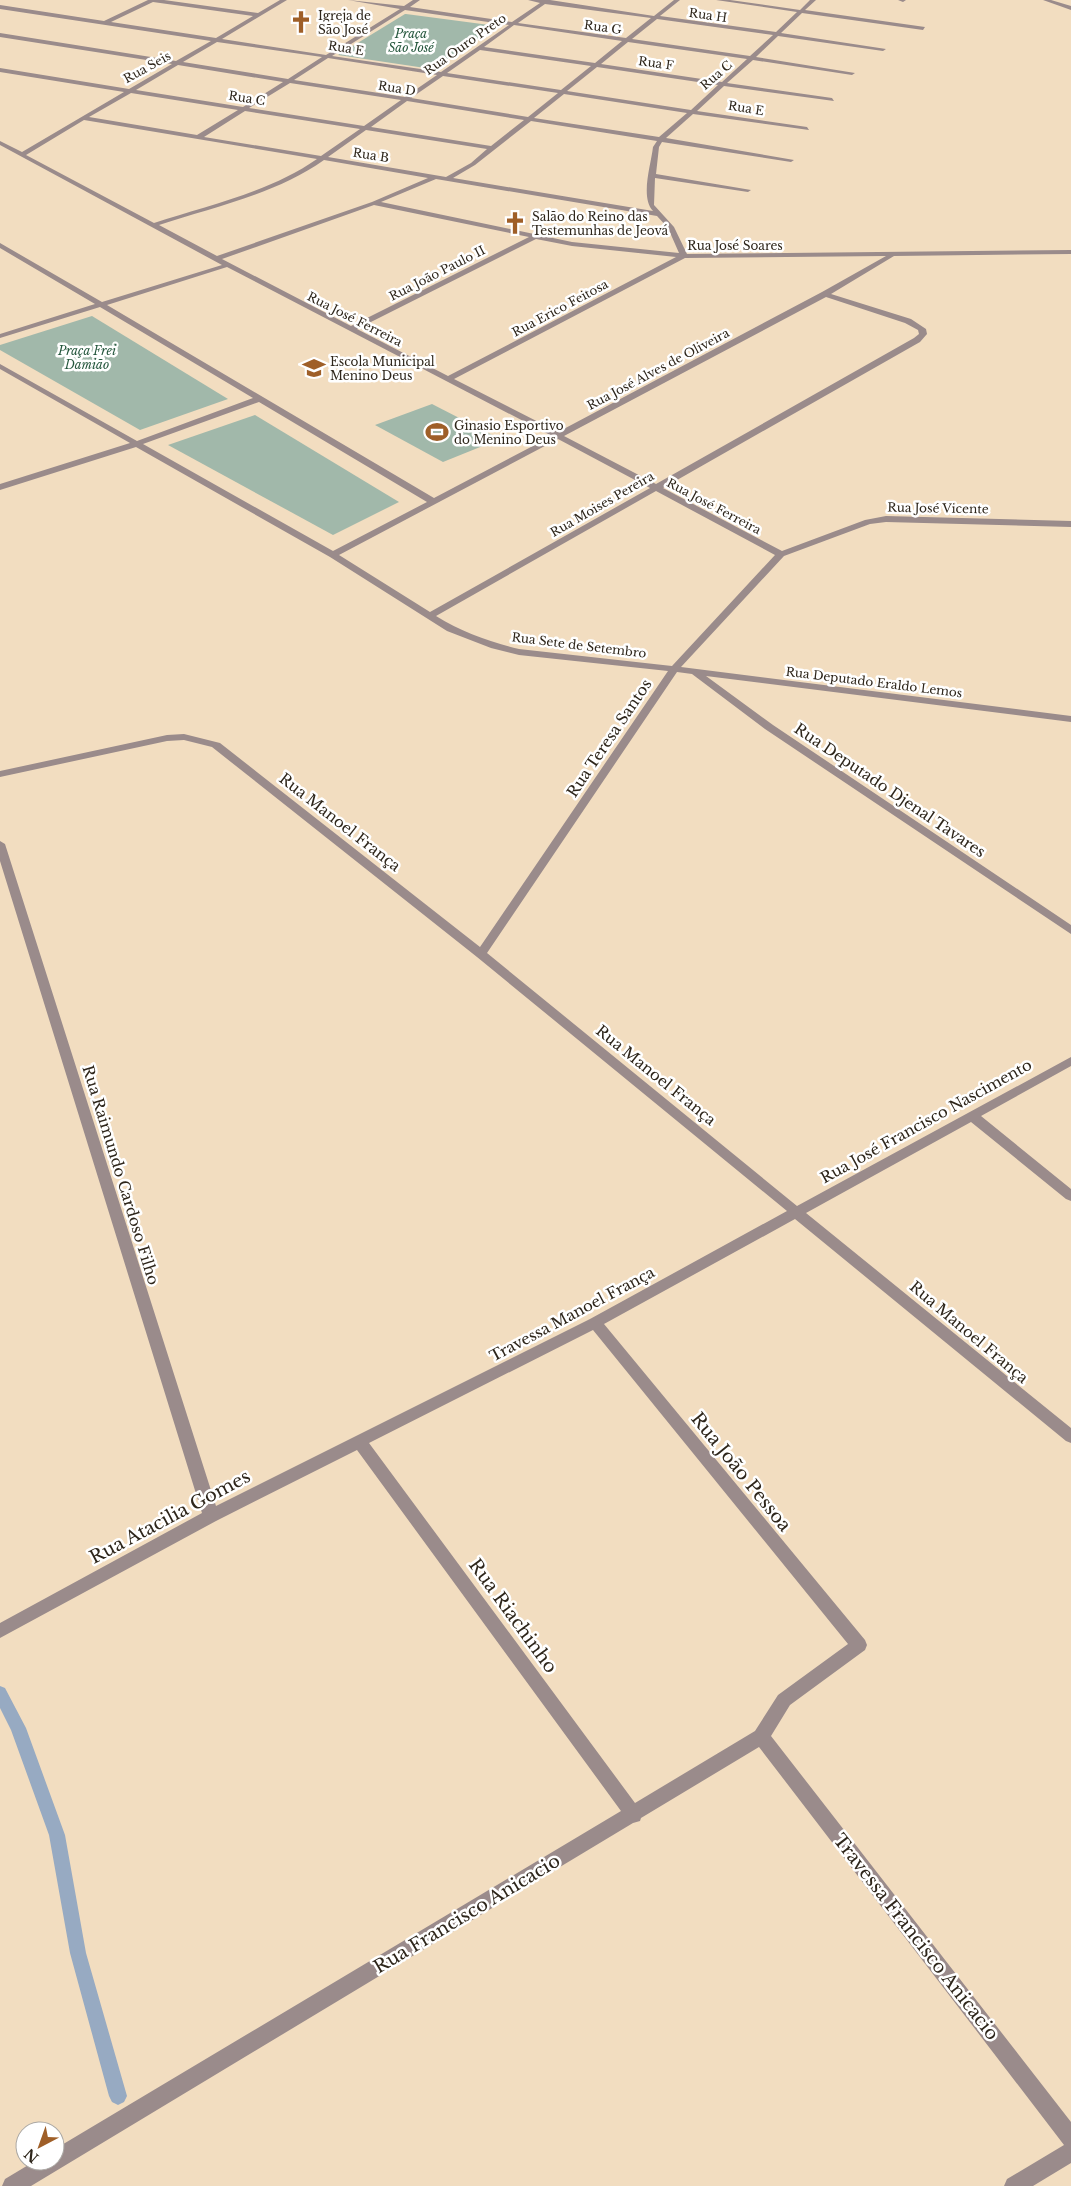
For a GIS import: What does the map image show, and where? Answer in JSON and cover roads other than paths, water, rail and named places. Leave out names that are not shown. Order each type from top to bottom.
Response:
[{"type":"street","points":[[105,23],[152,0],[258,15]]},
{"type":"street","name":"Rua Seis","points":[[21,155],[69,128],[128,90],[284,0]]},
{"type":"street","name":"Rua G","points":[[351,0],[852,73]]},
{"type":"street","points":[[199,137],[417,0]]},
{"type":"street","name":"Rua H","points":[[531,0],[883,49]]},
{"type":"street","points":[[447,179],[466,170],[490,148],[677,0]]},
{"type":"street","points":[[719,0],[923,28]]},
{"type":"street","name":"Rua C","points":[[660,140],[752,58],[813,0]]},
{"type":"street","points":[[1046,0],[1071,8]]},
{"type":"street","name":"Rua Ouro Preto","points":[[154,225],[274,185],[303,172],[367,129],[545,1]]},
{"type":"street","name":"Rua E","points":[[0,7],[692,110],[807,129]]},
{"type":"street","name":"Rua D","points":[[0,35],[527,120],[790,160]]},
{"type":"street","name":"Rua F","points":[[478,48],[832,100]]},
{"type":"street","name":"Rua C","points":[[0,70],[490,148]]},
{"type":"street","name":"Rua B","points":[[82,118],[657,214]]},
{"type":"street","points":[[660,140],[656,147],[654,176],[650,196],[651,205],[657,214],[671,226],[684,256]]},
{"type":"street","name":"Rua José Ferreira","points":[[0,143],[216,259],[657,487],[780,554]]},
{"type":"street","points":[[654,176],[748,190]]},
{"type":"street","points":[[216,259],[374,203],[435,177]]},
{"type":"street","name":"Rua José Soares","points":[[374,203],[534,237],[602,248],[684,256],[1071,252]]},
{"type":"street","name":"Rua João Paulo II","points":[[350,329],[534,237]]},
{"type":"street","points":[[0,245],[434,502]]},
{"type":"street","name":"Rua José Alves de Oliveira","points":[[434,502],[825,294],[893,255]]},
{"type":"street","name":"Rua Erico Feitosa","points":[[447,379],[684,256]]},
{"type":"street","points":[[0,336],[228,265]]},
{"type":"street","name":"Rua Moises Pereira","points":[[430,616],[917,340],[923,334],[922,329],[918,325],[825,294]]},
{"type":"street","points":[[0,366],[334,554],[430,616]]},
{"type":"street","points":[[0,487],[136,444],[259,399]]},
{"type":"street","points":[[334,554],[434,502]]},
{"type":"street","name":"Rua José Vicente","points":[[780,554],[868,522],[886,519],[1071,524]]},
{"type":"street","name":"Rua Teresa Santos","points":[[481,954],[674,669],[780,554]]},
{"type":"street","name":"Rua Sete de Setembro","points":[[430,616],[470,638],[519,652],[674,669]]},
{"type":"street","name":"Rua Deputado Eraldo Lemos","points":[[674,669],[1071,719]]},
{"type":"street","name":"Rua Deputado Djenal Tavares","points":[[694,672],[769,727],[1071,930]]},
{"type":"street","name":"Rua Manoel França","points":[[0,774],[167,738],[184,737],[216,745],[481,954],[1071,1437]]},
{"type":"street","name":"Rua Raimundo Cardoso Filho","points":[[0,844],[211,1516]]},
{"type":"street","name":"Rua José Francisco Nascimento","points":[[797,1211],[1071,1061]]},
{"type":"street","points":[[971,1115],[1071,1196]]},
{"type":"street","name":"Travessa Manoel França","points":[[360,1442],[595,1323],[797,1211]]},
{"type":"street","name":"Rua João Pessoa","points":[[595,1323],[858,1645]]},
{"type":"street","name":"Rua Atacilia Gomes","points":[[2,1630],[211,1516],[360,1442]]},
{"type":"street","name":"Rua Riachinho","points":[[360,1442],[634,1815]]},
{"type":"street","name":"Rua Francisco Anicacio","points":[[65,2154],[634,1815],[761,1737],[784,1700],[858,1645]]},
{"type":"street","name":"Travessa Francisco Anicacio","points":[[761,1737],[1071,2138]]},
{"type":"street","points":[[1014,2186],[1071,2152]]},
{"type":"street","name":"Rua Francisco Anicacio","points":[[12,2186],[37,2171]]},
{"type":"waterway","points":[[0,1693],[18,1728],[57,1835],[78,1953],[118,2096]]},
{"type":"place","name":"Igreja de São José","points":[[301,22]]},
{"type":"place","name":"Salão do Reino das Testemunhas de Jeová","points":[[515,223]]},
{"type":"place","name":"Escola Municipal Menino Deus","points":[[314,368]]},
{"type":"place","name":"Ginasio Esportivo do Menino Deus","points":[[437,432]]},
{"type":"park label","name":"Praça São José","points":[[411,40]]},
{"type":"park label","name":"Praça Frei Damião","points":[[87,357]]}]
